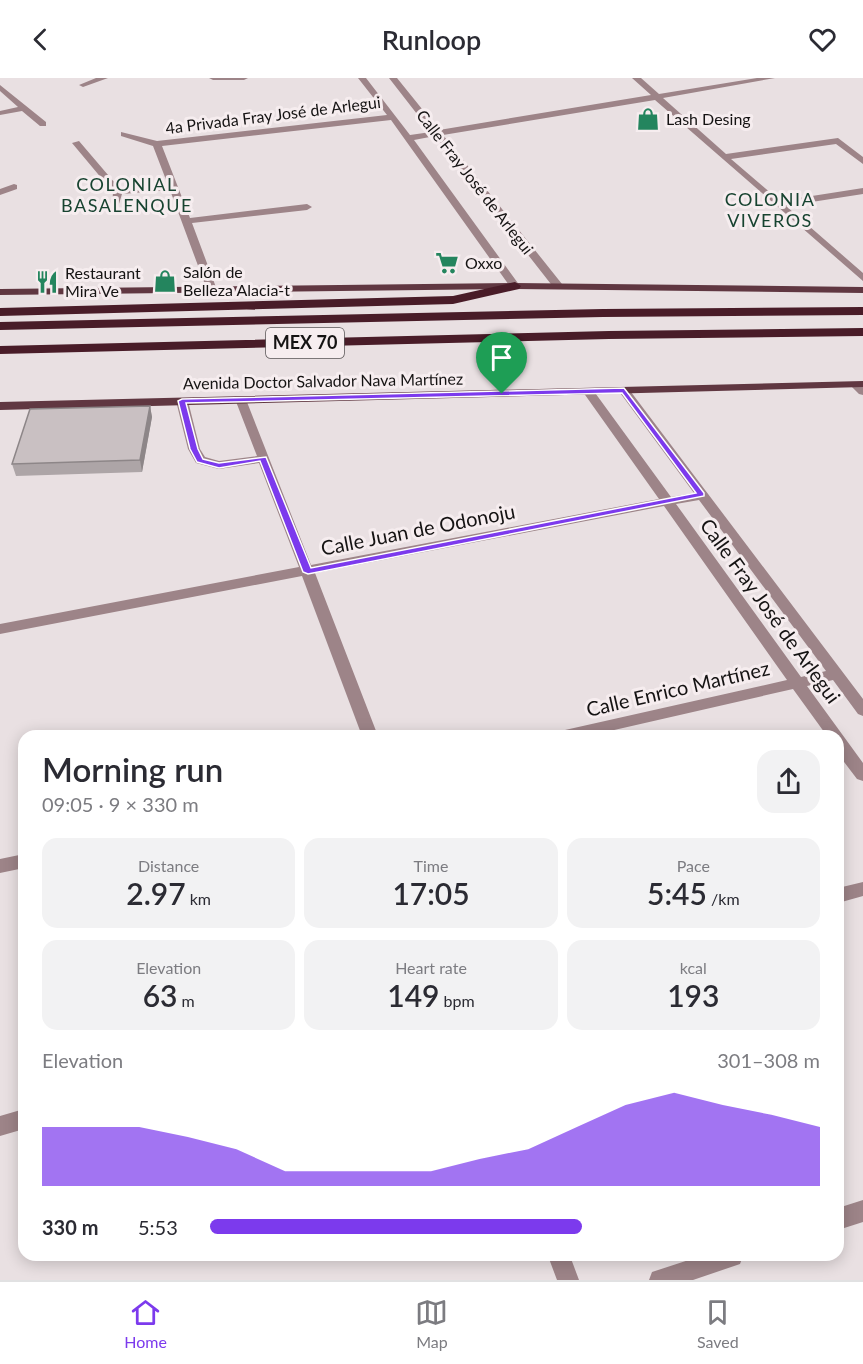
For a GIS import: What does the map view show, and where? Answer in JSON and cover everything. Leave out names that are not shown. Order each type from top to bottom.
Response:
[{"type":"highway","points":[[0,312],[453,300],[515,286]]},
{"type":"highway","name":"MEX 70","points":[[0,326],[603,313],[863,311]]},
{"type":"highway","name":"Avenida Doctor Salvador Nava Martínez","points":[[0,350],[609,335],[863,332]]},
{"type":"highway","points":[[0,356],[78,348]]},
{"type":"main road","points":[[0,292],[515,286],[863,290]]},
{"type":"main road","name":"Avenida Doctor Salvador Nava Martínez","points":[[0,406],[624,390],[860,387]]},
{"type":"street","points":[[83,85],[104,78]]},
{"type":"street","points":[[213,78],[244,78]]},
{"type":"street","name":"Calle Fray José de Arlegui","points":[[362,78],[393,117],[515,286]]},
{"type":"street","name":"Calle Fray José de Arlegui","points":[[393,78],[558,286]]},
{"type":"street","points":[[636,78],[863,278]]},
{"type":"street","points":[[408,138],[771,78]]},
{"type":"street","points":[[0,87],[43,124]]},
{"type":"street","points":[[0,113],[23,108]]},
{"type":"street","name":"4a Privada Fray José de Arlegui","points":[[157,144],[393,117]]},
{"type":"street","points":[[124,134],[157,144],[212,290]]},
{"type":"street","points":[[724,157],[838,141],[863,161]]},
{"type":"street","points":[[76,143],[118,192]]},
{"type":"street","points":[[118,192],[173,187]]},
{"type":"street","points":[[0,192],[15,188]]},
{"type":"street","points":[[778,204],[863,191]]},
{"type":"street","points":[[115,205],[118,192]]},
{"type":"street","points":[[186,221],[307,207]]},
{"type":"street","name":"Calle Fray José de Arlegui","points":[[624,390],[863,710]]},
{"type":"street","name":"Calle Fray José de Arlegui","points":[[589,392],[831,730]]},
{"type":"street","points":[[241,399],[368,730]]},
{"type":"street","points":[[182,401],[194,449],[200,460],[219,465],[263,459]]},
{"type":"street","name":"Calle Juan de Odonoju","points":[[0,629],[702,495]]},
{"type":"street","name":"Calle Enrico Martínez","points":[[591,730],[836,674]]},
{"type":"street","points":[[844,749],[863,775]]},
{"type":"street","points":[[0,866],[18,862]]},
{"type":"street","points":[[844,895],[863,890]]},
{"type":"street","points":[[0,1126],[18,1121]]},
{"type":"street","points":[[844,1217],[863,1211]]},
{"type":"street","points":[[561,1261],[568,1280]]},
{"type":"street","points":[[660,1280],[717,1261]]},
{"type":"building","points":[[150,406],[140,460],[12,464],[30,409]]},
{"type":"place","name":"Lash Desing","points":[[648,119]]},
{"type":"place","name":"Oxxo","points":[[447,263]]},
{"type":"place","name":"Salón de Belleza Alacia-t","points":[[165,281]]},
{"type":"place","name":"Restaurant Mira Ve","points":[[47,282]]},
{"type":"district","name":"COLONIAL BASALENQUE","points":[[127,195]]},
{"type":"district","name":"COLONIA VIVEROS","points":[[770,210]]},
{"type":"route","points":[[624,390],[702,495],[308,572],[263,459],[219,465],[200,460],[194,449],[182,401],[241,399],[502,394],[624,390]]}]
